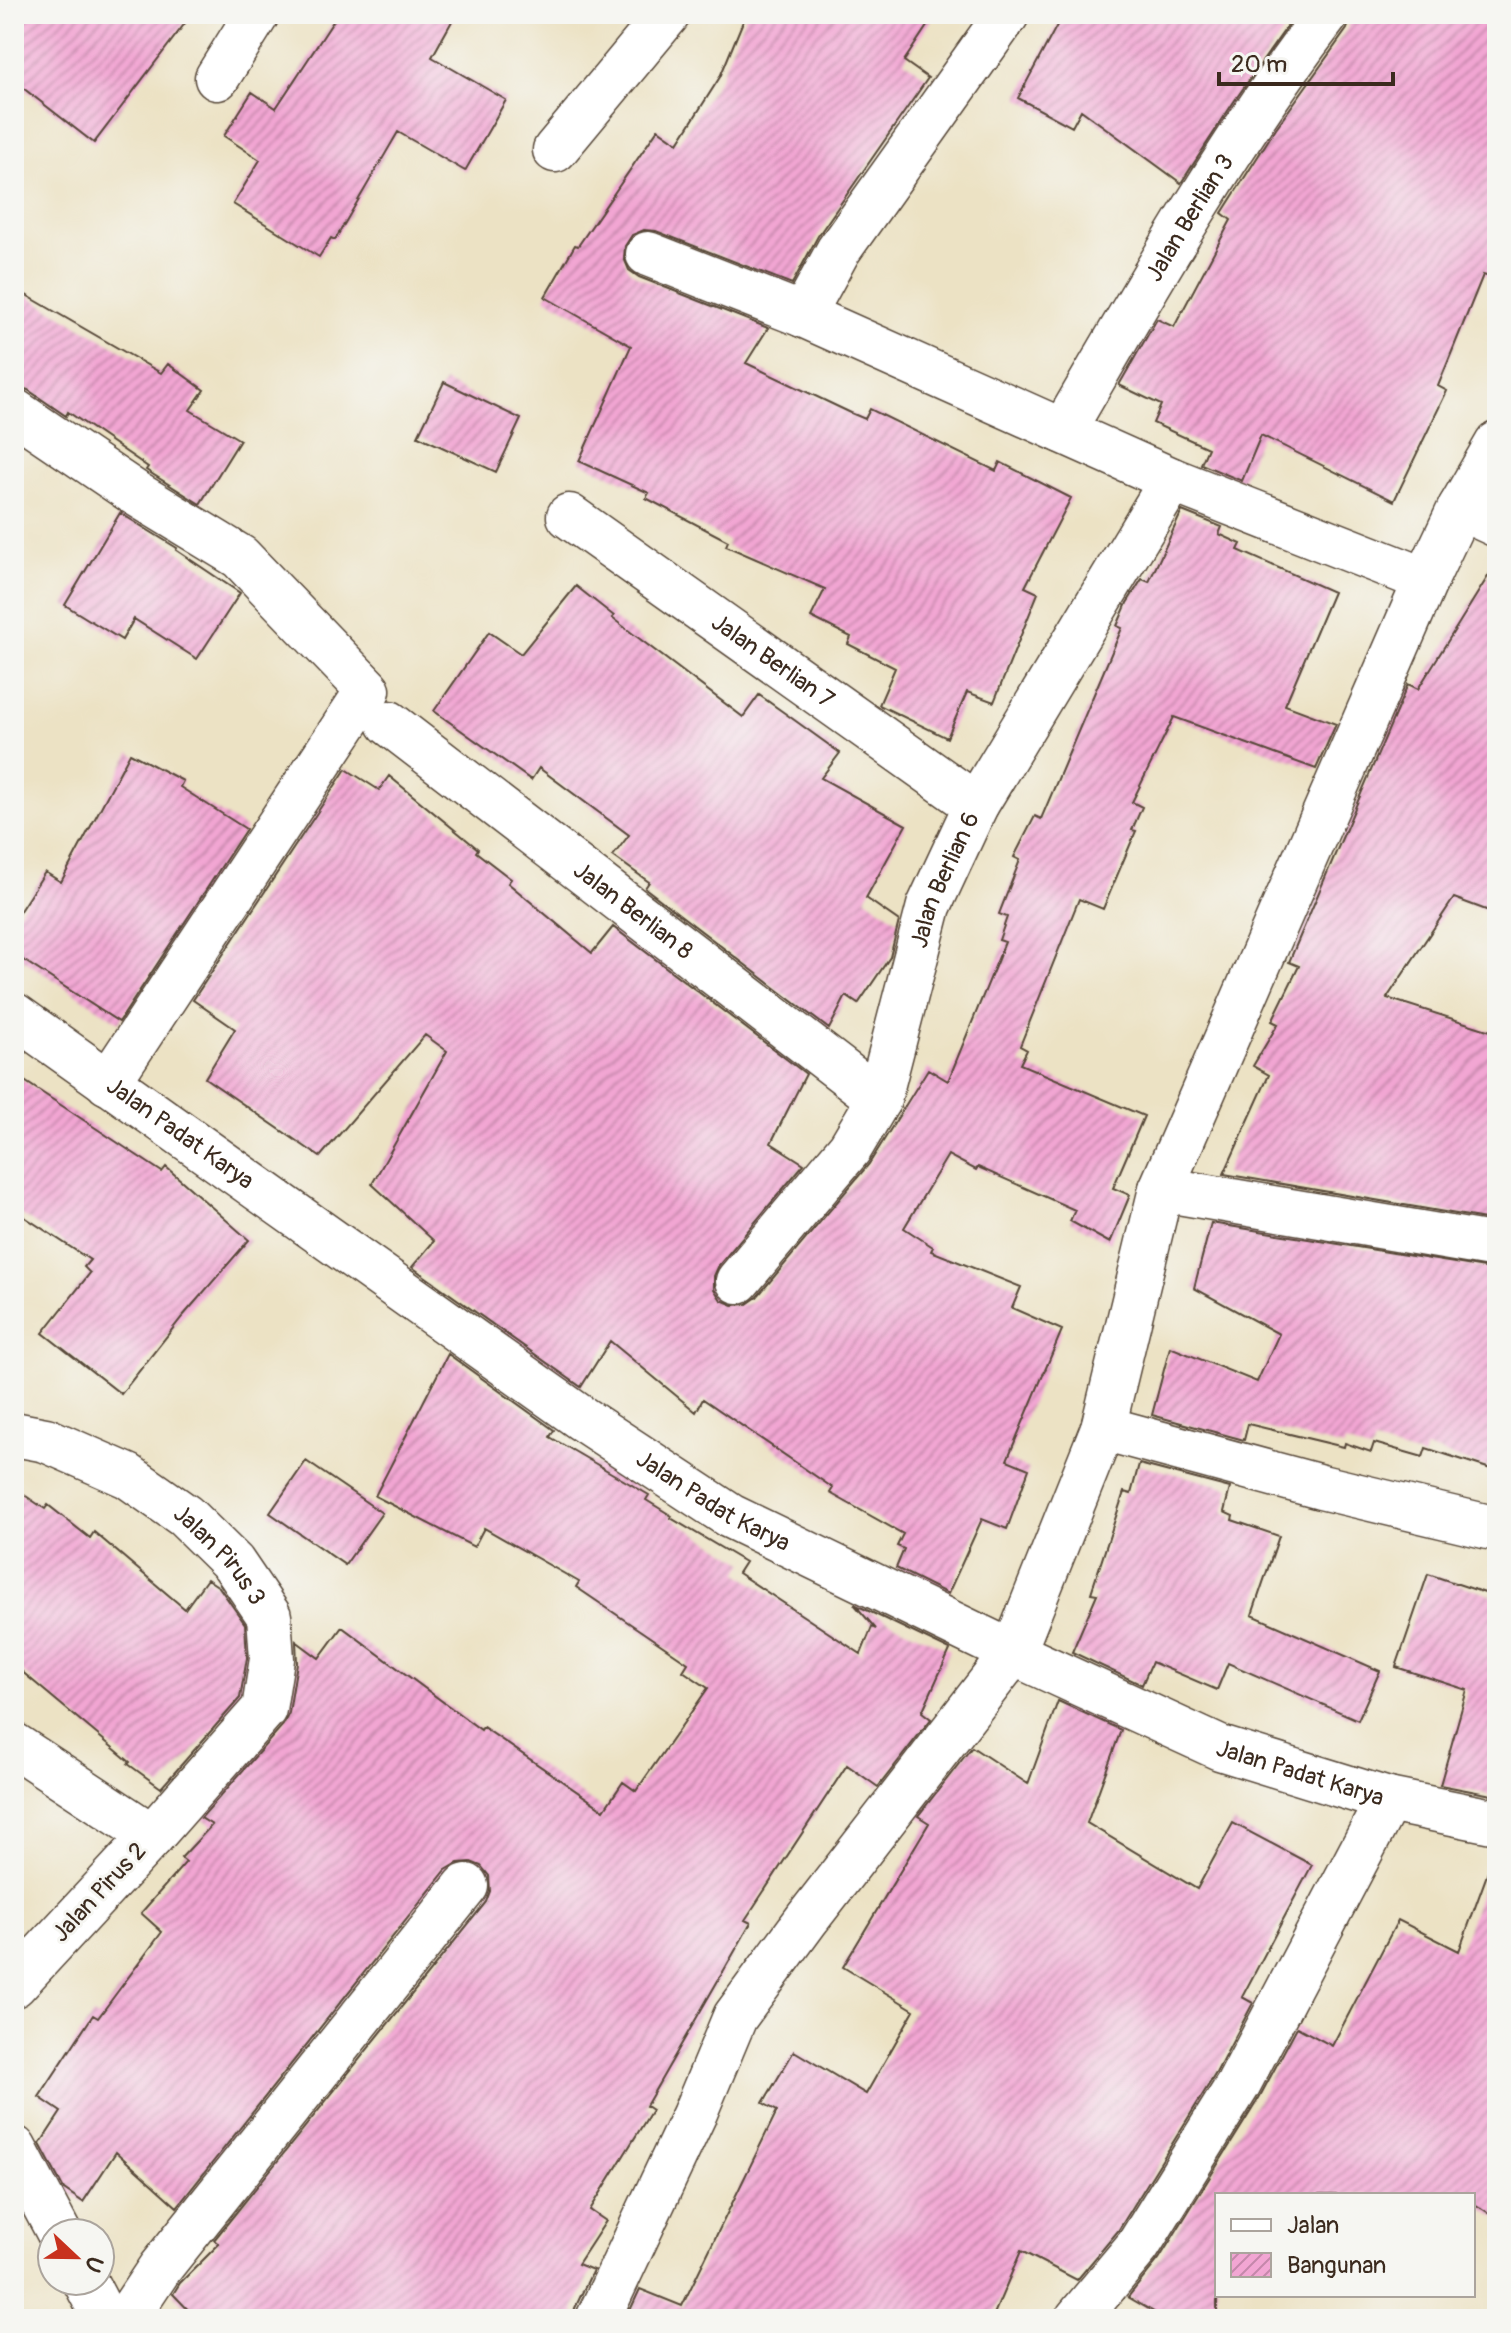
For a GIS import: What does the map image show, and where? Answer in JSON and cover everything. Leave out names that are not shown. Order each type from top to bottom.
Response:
[{"type":"street","points":[[217,78],[257,14]]},
{"type":"street","points":[[555,150],[668,14]]},
{"type":"street","points":[[803,315],[838,251],[1007,14]]},
{"type":"street","name":"Jalan Berlian 3","points":[[1063,431],[1189,214],[1278,78],[1327,14]]},
{"type":"street","points":[[648,254],[803,315],[1172,480],[1426,580]]},
{"type":"street","points":[[14,411],[135,493],[240,557],[368,690],[108,1083]]},
{"type":"street","points":[[598,2319],[694,2115],[735,2017],[1013,1653],[1103,1428],[1161,1189],[1426,580],[1479,516],[1497,444]]},
{"type":"street","name":"Jalan Berlian 6","points":[[738,1281],[850,1148],[879,1099],[929,906],[976,805],[1172,480]]},
{"type":"street","name":"Jalan Berlian 7","points":[[569,516],[976,805]]},
{"type":"street","name":"Jalan Berlian 8","points":[[389,723],[879,1099]]},
{"type":"street","name":"Jalan Padat Karya","points":[[14,1015],[581,1418],[730,1516],[1013,1653],[1220,1748],[1388,1800],[1497,1822]]},
{"type":"street","points":[[1161,1189],[1497,1246]]},
{"type":"street","points":[[1103,1428],[1321,1487],[1497,1529]]},
{"type":"street","name":"Jalan Pirus 3","points":[[14,1434],[46,1440],[128,1476],[185,1516],[233,1563],[269,1616],[272,1659],[264,1709],[152,1836]]},
{"type":"street","points":[[14,1745],[152,1836]]},
{"type":"street","points":[[1077,2319],[1138,2246],[1238,2085],[1388,1800]]},
{"type":"street","name":"Jalan Pirus 2","points":[[14,1985],[152,1836]]},
{"type":"street","points":[[126,2319],[160,2268],[466,1886]]},
{"type":"street","points":[[14,2148],[51,2217]]},
{"type":"street","points":[[93,2297],[105,2319]]},
{"type":"building","points":[[14,14],[192,14],[94,143],[14,81]]},
{"type":"building","points":[[338,14],[456,14],[432,57],[506,100],[465,171],[398,132],[335,240],[331,238],[319,257],[233,204],[260,160],[224,136],[252,92],[276,108]]},
{"type":"building","points":[[746,14],[935,14],[904,61],[928,78],[818,236],[792,284],[656,231],[644,230],[632,235],[625,246],[624,258],[629,270],[639,277],[768,328],[746,363],[865,419],[870,409],[996,471],[1000,462],[1071,498],[1025,587],[1038,593],[994,702],[967,692],[947,738],[879,705],[895,668],[848,644],[851,637],[811,617],[825,589],[726,546],[728,541],[646,498],[649,493],[579,461],[631,346],[545,297],[575,245],[578,246],[658,129],[678,143],[720,77]]},
{"type":"building","points":[[1063,14],[1296,14],[1181,183],[1081,110],[1072,127],[1018,98]]},
{"type":"building","points":[[1352,14],[1497,14],[1497,279],[1483,275],[1438,386],[1447,391],[1394,501],[1261,435],[1242,481],[1201,464],[1208,448],[1153,423],[1161,405],[1119,385],[1157,319],[1174,327],[1231,220],[1222,213],[1276,128],[1347,29]]},
{"type":"building","points":[[14,288],[161,373],[168,364],[204,390],[190,410],[240,440],[200,504],[146,470],[148,467],[68,412],[66,416],[28,390],[14,386]]},
{"type":"building","points":[[444,382],[521,419],[496,472],[418,436]]},
{"type":"building","points":[[1182,511],[1222,527],[1219,534],[1241,544],[1238,550],[1333,592],[1285,705],[1336,724],[1316,769],[1174,717],[1132,802],[1142,807],[1132,830],[1136,831],[1103,909],[1079,899],[1020,1046],[1027,1050],[1020,1064],[1144,1116],[1113,1188],[1130,1195],[1110,1243],[1070,1221],[1075,1210],[978,1167],[976,1170],[948,1155],[904,1228],[933,1247],[931,1251],[1021,1287],[1012,1308],[1062,1330],[1007,1460],[1029,1469],[1007,1529],[982,1519],[948,1594],[896,1568],[904,1549],[897,1546],[903,1534],[830,1493],[833,1488],[703,1399],[696,1412],[610,1341],[581,1387],[412,1267],[434,1241],[372,1184],[447,1051],[425,1035],[320,1157],[205,1078],[235,1029],[193,1000],[346,769],[379,790],[389,776],[478,849],[476,852],[511,879],[508,883],[592,953],[613,927],[806,1074],[771,1143],[804,1164],[719,1265],[714,1276],[714,1289],[721,1300],[733,1305],[747,1304],[757,1297],[869,1164],[928,1069],[948,1081],[1005,942],[999,940],[1007,917],[999,914],[1020,860],[1014,857],[1035,816],[1041,819],[1122,628],[1117,626],[1127,603],[1142,579],[1149,582]]},
{"type":"building","points":[[120,513],[177,548],[240,593],[197,659],[134,619],[122,640],[65,605]]},
{"type":"building","points":[[1497,562],[1497,914],[1454,898],[1387,998],[1497,1033],[1497,1221],[1224,1174],[1269,1075],[1253,1066],[1278,1024],[1272,1021],[1299,966],[1289,962],[1408,684],[1418,689]]},
{"type":"building","points":[[576,586],[614,616],[612,618],[743,717],[759,695],[840,753],[821,778],[906,825],[866,898],[899,921],[890,957],[858,1004],[846,996],[829,1029],[645,888],[649,882],[613,856],[629,835],[539,768],[531,780],[434,711],[489,632],[521,654]]},
{"type":"building","points":[[130,753],[183,781],[180,787],[246,829],[119,1022],[14,954],[14,920],[45,872],[61,882]]},
{"type":"building","points":[[14,1074],[162,1172],[166,1167],[249,1240],[121,1394],[43,1333],[90,1273],[84,1267],[90,1260],[14,1210]]},
{"type":"building","points":[[1211,1223],[1497,1270],[1497,1471],[1426,1448],[1423,1457],[1374,1443],[1371,1452],[1345,1443],[1344,1447],[1248,1424],[1244,1440],[1152,1415],[1170,1347],[1257,1382],[1279,1334],[1194,1288]]},
{"type":"building","points":[[448,1354],[554,1430],[550,1437],[649,1495],[646,1500],[671,1518],[745,1562],[738,1573],[861,1654],[872,1627],[876,1629],[854,1604],[950,1650],[922,1712],[931,1719],[878,1787],[847,1765],[745,1920],[751,1923],[646,2106],[652,2110],[590,2210],[606,2221],[578,2264],[593,2270],[573,2319],[197,2319],[173,2294],[180,2283],[219,2244],[214,2240],[486,1902],[490,1891],[489,1876],[481,1866],[471,1862],[458,1863],[446,1870],[177,2207],[116,2152],[83,2202],[64,2189],[40,2144],[61,2112],[39,2097],[93,2015],[98,2018],[162,1932],[141,1913],[186,1862],[181,1858],[212,1825],[201,1818],[283,1725],[289,1713],[297,1663],[296,1641],[319,1658],[342,1627],[481,1730],[483,1727],[604,1810],[623,1782],[636,1791],[708,1688],[683,1671],[688,1663],[576,1587],[579,1582],[484,1528],[474,1547],[375,1496]]},
{"type":"building","points":[[306,1461],[382,1513],[345,1565],[270,1513]]},
{"type":"building","points":[[1139,1464],[1230,1488],[1224,1512],[1233,1516],[1232,1520],[1279,1536],[1252,1615],[1380,1671],[1358,1720],[1228,1663],[1217,1690],[1152,1662],[1142,1685],[1072,1652],[1097,1594],[1091,1593],[1124,1492],[1131,1494]]},
{"type":"building","points":[[14,1488],[45,1509],[48,1505],[90,1538],[94,1532],[185,1609],[207,1579],[219,1587],[245,1624],[247,1658],[240,1698],[161,1788],[128,1764],[130,1762],[14,1665]]},
{"type":"building","points":[[1428,1574],[1497,1597],[1497,1796],[1440,1785],[1467,1690],[1396,1667]]},
{"type":"building","points":[[1058,1701],[1121,1730],[1087,1823],[1197,1889],[1233,1823],[1312,1865],[1242,1997],[1253,2003],[1216,2073],[1118,2231],[1077,2280],[1021,2251],[992,2319],[626,2319],[640,2289],[682,2306],[777,2111],[763,2103],[794,2051],[866,2094],[914,2010],[843,1967],[929,1823],[918,1816],[972,1747],[1028,1784]]},
{"type":"building","points":[[1492,1861],[1497,1862],[1497,2218],[1475,2204],[1475,2193],[1215,2193],[1217,2319],[1166,2319],[1128,2297],[1159,2259],[1259,2098],[1297,2027],[1332,2046],[1398,1920],[1459,1951]]}]
